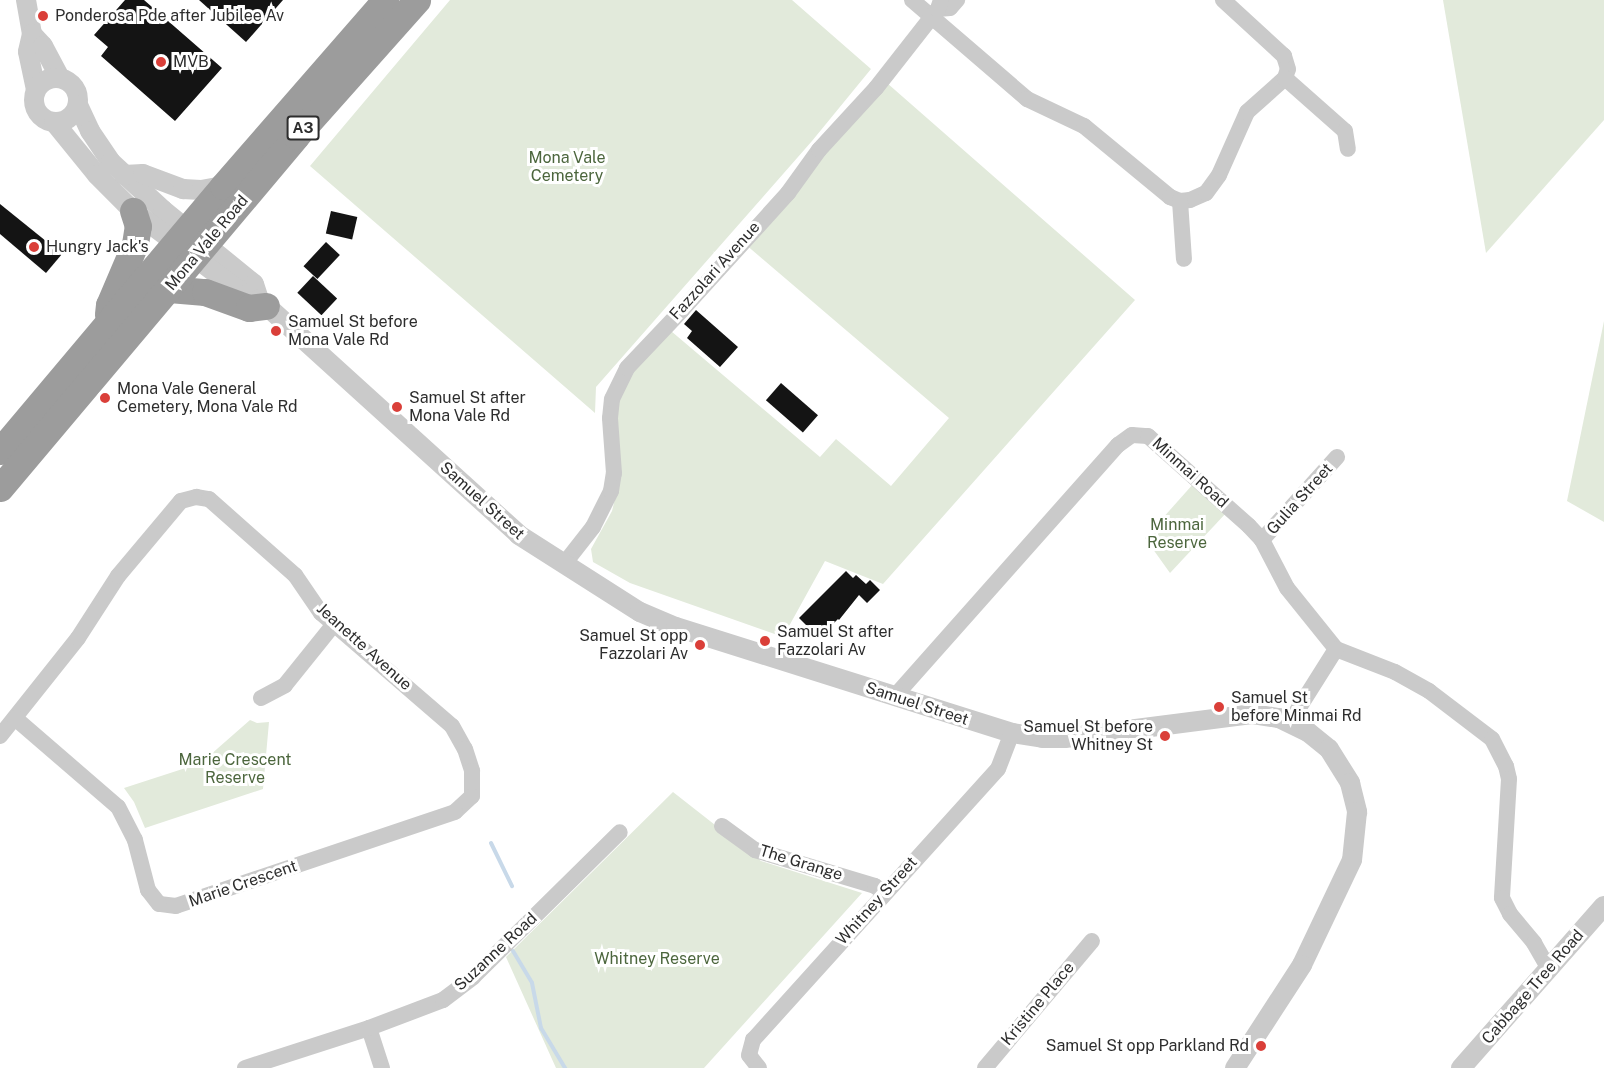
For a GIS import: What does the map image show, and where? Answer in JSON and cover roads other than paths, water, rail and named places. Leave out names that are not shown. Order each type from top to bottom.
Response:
[{"type":"highway","name":"Mona Vale Road","points":[[0,488],[169,288],[223,186],[385,0]]},
{"type":"highway","name":"Mona Vale Road","points":[[0,451],[108,324],[191,243],[417,0]]},
{"type":"highway","points":[[108,324],[109,305],[135,244],[138,226],[134,211]]},
{"type":"highway","points":[[169,288],[205,292],[249,308],[263,302]]},
{"type":"street","points":[[26,0],[32,34],[28,52],[36,89],[34,96],[41,116],[54,122],[97,175],[134,211],[191,243]]},
{"type":"street","points":[[912,0],[937,9],[1027,99],[1084,126],[1170,197],[1180,201],[1206,194],[1219,174],[1247,112],[1285,78],[1288,69],[1284,56],[1223,0]]},
{"type":"street","name":"Fazzolari Avenue","points":[[564,564],[593,527],[611,491],[614,473],[610,418],[612,399],[627,368],[788,193],[819,150],[876,88],[937,9],[950,8],[957,0]]},
{"type":"street","points":[[32,34],[43,46],[60,78]]},
{"type":"street","points":[[36,89],[46,80],[60,78],[72,84],[76,90],[78,105],[99,147],[191,243]]},
{"type":"street","points":[[1285,78],[1346,131],[1348,149]]},
{"type":"street","points":[[54,122],[69,118],[78,105]]},
{"type":"street","points":[[124,175],[143,174],[183,189],[201,190],[223,186]]},
{"type":"street","points":[[1180,201],[1184,259]]},
{"type":"street","name":"Samuel Street","points":[[191,243],[245,295],[263,302],[519,535],[657,621],[1012,733],[1042,738],[1065,738],[1244,714],[1262,714],[1290,722],[1308,732],[1329,749],[1350,783],[1357,812],[1355,847],[1344,882],[1302,965],[1235,1068]]},
{"type":"street","name":"Minmai Road","points":[[895,696],[1118,445],[1132,435],[1148,436],[1262,540],[1287,588],[1336,649]]},
{"type":"street","name":"Gulia Street","points":[[1262,540],[1337,457]]},
{"type":"street","name":"Jeanette Avenue","points":[[0,736],[78,638],[118,576],[181,501],[196,497],[210,499],[295,575],[321,613],[452,726],[465,749],[472,771],[472,796],[455,812]]},
{"type":"street","points":[[261,698],[285,685],[334,624]]},
{"type":"street","points":[[1290,722],[1336,649],[1395,672],[1429,691],[1492,739],[1506,766],[1509,779],[1502,898],[1510,914],[1534,943],[1549,969]]},
{"type":"street","name":"Marie Crescent","points":[[15,718],[118,807],[135,840],[148,890],[159,904],[177,906],[455,812]]},
{"type":"street","name":"Whitney Street","points":[[759,1068],[749,1055],[753,1040],[998,769],[1012,733]]},
{"type":"street","name":"The Grange","points":[[722,826],[755,850],[875,886],[884,893]]},
{"type":"street","name":"Suzanne Road","points":[[244,1068],[369,1028],[443,1000],[473,977],[620,832]]},
{"type":"street","name":"Cabbage Tree Road","points":[[1461,1068],[1604,906]]},
{"type":"street","name":"Kristine Place","points":[[985,1068],[1092,941]]},
{"type":"street","points":[[369,1028],[382,1068]]},
{"type":"waterway","points":[[491,843],[512,886]]},
{"type":"waterway","points":[[513,951],[532,983],[541,1028],[565,1068]]},
{"type":"place","name":"Ponderosa Pde after Jubilee Av","points":[[43,16]]},
{"type":"place","name":"MVB","points":[[161,62]]},
{"type":"place","name":"Hungry Jack's","points":[[34,247]]},
{"type":"place","name":"Samuel St before Mona Vale Rd","points":[[276,331]]},
{"type":"place","name":"Mona Vale General Cemetery, Mona Vale Rd","points":[[105,398]]},
{"type":"place","name":"Samuel St after Mona Vale Rd","points":[[397,407]]},
{"type":"place","name":"Samuel St after Fazzolari Av","points":[[765,641]]},
{"type":"place","name":"Samuel St opp Fazzolari Av","points":[[700,645]]},
{"type":"place","name":"Samuel St before Minmai Rd","points":[[1219,707]]},
{"type":"place","name":"Samuel St before Whitney St","points":[[1165,736]]},
{"type":"place","name":"Samuel St opp Parkland Rd","points":[[1261,1046]]},
{"type":"park label","name":"Mona Vale Cemetery","points":[[567,167]]},
{"type":"park label","name":"Minmai Reserve","points":[[1177,534]]},
{"type":"park label","name":"Marie Crescent Reserve","points":[[235,769]]},
{"type":"park label","name":"Whitney Reserve","points":[[657,959]]}]
